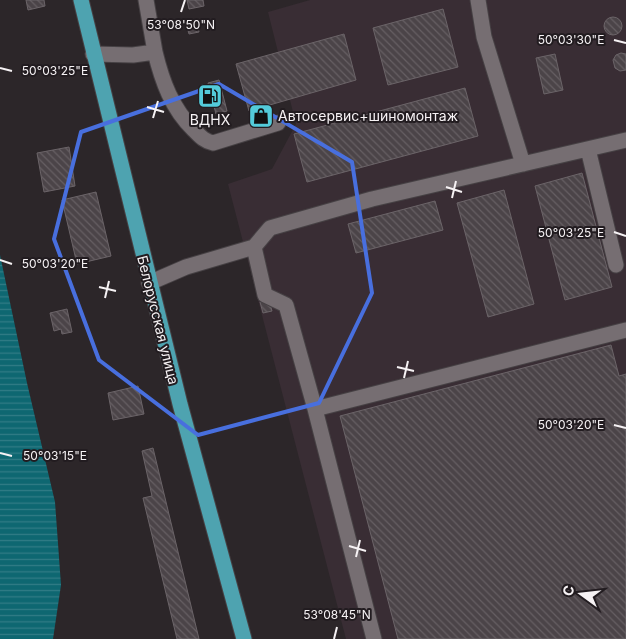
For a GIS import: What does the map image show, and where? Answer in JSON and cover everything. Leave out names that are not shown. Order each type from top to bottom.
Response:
[{"type":"main road","name":"Белорусская улица","points":[[81,0],[149,283],[244,639]]},
{"type":"lane","points":[[146,0],[155,52],[164,84],[183,120],[207,142],[213,143],[278,123]]},
{"type":"lane","points":[[478,0],[484,37],[523,164]]},
{"type":"lane","points":[[93,54],[133,55],[155,52]]},
{"type":"lane","points":[[149,283],[186,268],[254,247],[270,228],[372,199],[626,140]]},
{"type":"lane","points":[[588,149],[616,265]]},
{"type":"lane","points":[[254,247],[265,295],[286,305],[315,409],[374,639]]},
{"type":"lane","points":[[315,409],[626,330]]},
{"type":"highlighted area","points":[[219,84],[352,162],[372,293],[319,403],[198,435],[99,360],[54,239],[81,132]]},
{"type":"shaded area","points":[[310,0],[626,0],[626,639],[346,639],[228,184],[272,169],[296,124],[268,12]]},
{"type":"water","points":[[0,255],[55,502],[61,585],[53,639],[0,639]]},
{"type":"building","points":[[26,0],[44,0],[45,6],[28,10]]},
{"type":"building","points":[[187,0],[203,0],[204,6],[189,9]]},
{"type":"building","points":[[443,9],[458,67],[388,85],[373,28]]},
{"type":"building","points":[[613,17],[619,20],[622,26],[619,32],[613,35],[607,32],[604,26],[607,20]]},
{"type":"building","points":[[196,20],[199,32],[189,34],[186,23]]},
{"type":"building","points":[[344,34],[356,80],[249,111],[236,64]]},
{"type":"building","points":[[555,54],[563,90],[544,94],[536,58]]},
{"type":"building","points":[[626,54],[626,70],[620,71],[615,68],[613,60],[616,55]]},
{"type":"building","points":[[219,80],[227,111],[216,114],[208,83]]},
{"type":"building","points":[[465,88],[478,136],[307,182],[294,134]]},
{"type":"building","points":[[69,147],[75,186],[44,192],[37,153]]},
{"type":"building","points":[[582,173],[612,287],[565,300],[535,186]]},
{"type":"building","points":[[504,190],[534,304],[488,317],[457,203]]},
{"type":"building","points":[[96,192],[111,256],[77,264],[62,200]]},
{"type":"building","points":[[435,201],[443,230],[356,253],[348,224]]},
{"type":"building","points":[[269,300],[272,311],[263,313],[260,302]]},
{"type":"building","points":[[67,309],[72,332],[62,334],[61,329],[54,331],[50,313]]},
{"type":"building","points":[[611,345],[619,376],[626,374],[626,639],[398,639],[340,416]]},
{"type":"building","points":[[138,386],[144,414],[113,420],[108,393]]},
{"type":"building","points":[[153,448],[199,639],[177,639],[143,498],[152,496],[142,451]]},
{"type":"place","name":"ВДНХ","points":[[210,96]]},
{"type":"place","name":"Автосервис+шиномонтаж","points":[[261,116]]}]
